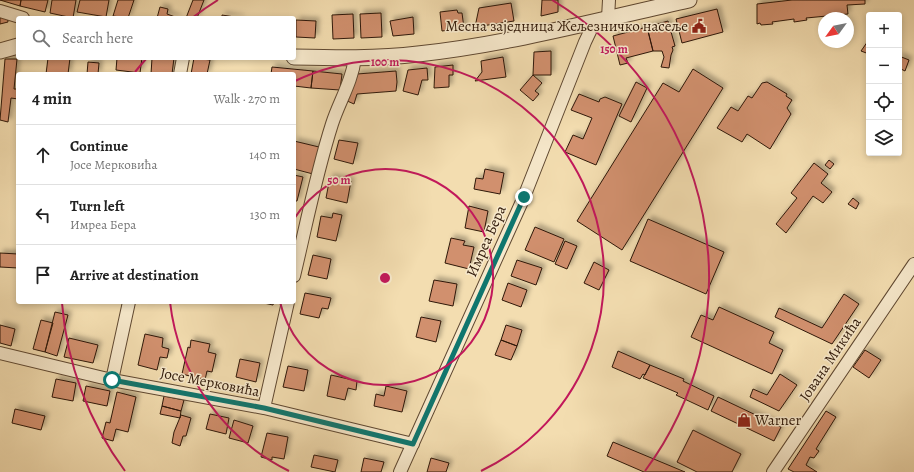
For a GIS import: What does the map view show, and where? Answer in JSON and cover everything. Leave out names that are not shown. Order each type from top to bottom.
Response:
[{"type":"street","points":[[602,20],[609,0]]},
{"type":"street","points":[[296,57],[355,58],[417,54],[478,46],[533,36],[689,0]]},
{"type":"street","points":[[0,11],[16,16]]},
{"type":"street","name":"Имреа Бера","points":[[400,472],[524,197],[585,42],[602,20]]},
{"type":"street","points":[[0,51],[16,47]]},
{"type":"street","points":[[296,268],[332,124],[340,99],[353,72],[355,58]]},
{"type":"street","points":[[180,72],[183,60]]},
{"type":"street","name":"Јована Микића","points":[[773,472],[914,264]]},
{"type":"street","points":[[112,380],[129,304]]},
{"type":"street","points":[[264,408],[288,304]]},
{"type":"street","name":"Јосе Мерковића","points":[[0,353],[112,380],[264,408],[413,444]]},
{"type":"building","points":[[0,0],[21,0],[20,6]]},
{"type":"building","points":[[21,0],[48,0],[45,12],[20,6]]},
{"type":"building","points":[[52,0],[76,0],[73,16],[64,16],[50,13]]},
{"type":"building","points":[[80,0],[109,0],[106,16],[77,12]]},
{"type":"building","points":[[118,0],[134,0],[129,16],[113,16]]},
{"type":"building","points":[[193,0],[204,0],[198,16],[187,16]]},
{"type":"building","points":[[542,0],[558,0],[558,12],[541,16]]},
{"type":"building","points":[[792,0],[865,0],[865,4],[847,5],[848,12],[818,12],[818,17],[806,18],[807,20],[794,22],[794,19],[761,25],[760,23],[757,24],[757,4]]},
{"type":"building","points":[[511,3],[514,21],[475,27],[479,8]]},
{"type":"building","points":[[160,7],[168,9],[167,14],[172,16],[158,16]]},
{"type":"building","name":"Месна заједница Жељезничко насеље","points":[[717,9],[723,32],[682,43],[676,19]]},
{"type":"building","points":[[457,10],[458,13],[462,13],[464,28],[442,31],[440,12]]},
{"type":"building","points":[[381,13],[382,37],[361,38],[360,14]]},
{"type":"building","points":[[353,14],[354,38],[333,39],[332,15]]},
{"type":"building","points":[[7,16],[8,22],[0,24],[0,18]]},
{"type":"building","points":[[413,17],[414,34],[393,36],[390,21]]},
{"type":"building","points":[[296,20],[316,21],[315,38],[296,37]]},
{"type":"building","points":[[668,21],[675,46],[672,47],[673,50],[669,68],[661,67],[664,57],[662,51],[653,51],[647,27]]},
{"type":"building","points":[[647,27],[653,51],[626,58],[628,63],[620,65],[613,36]]},
{"type":"building","points":[[866,44],[866,53],[861,51]]},
{"type":"building","points":[[551,51],[551,75],[533,75],[534,52]]},
{"type":"building","points":[[503,57],[506,77],[475,81],[482,72],[481,61]]},
{"type":"building","points":[[902,57],[909,60],[905,71],[902,70]]},
{"type":"building","points":[[5,59],[16,59],[14,89],[16,89],[16,99],[11,98],[8,122],[0,120]]},
{"type":"building","points":[[48,60],[70,60],[68,72],[46,72]]},
{"type":"building","points":[[117,60],[142,60],[140,72],[116,70]]},
{"type":"building","points":[[152,60],[174,60],[172,72],[151,72]]},
{"type":"building","points":[[194,60],[210,60],[207,72],[191,72]]},
{"type":"building","points":[[88,62],[99,63],[98,72],[87,72]]},
{"type":"building","points":[[453,65],[453,75],[449,75],[449,87],[434,88],[435,67]]},
{"type":"building","points":[[272,67],[313,71],[311,88],[296,86],[296,72],[271,72]]},
{"type":"building","points":[[427,68],[428,80],[422,80],[418,95],[403,91],[408,70]]},
{"type":"building","points":[[693,69],[723,88],[622,250],[577,221],[663,83],[679,92]]},
{"type":"building","points":[[313,71],[342,74],[340,90],[311,88]]},
{"type":"building","points":[[396,71],[396,91],[357,94],[354,104],[345,100],[357,74]]},
{"type":"building","points":[[533,75],[542,83],[535,91],[539,94],[533,101],[520,90]]},
{"type":"building","points":[[636,82],[647,88],[631,122],[619,116]]},
{"type":"building","points":[[767,82],[787,94],[786,96],[792,100],[787,108],[791,114],[770,149],[747,134],[742,142],[717,128],[731,107],[738,111],[748,96],[752,98],[762,83]]},
{"type":"building","points":[[579,94],[599,102],[600,99],[605,97],[622,104],[596,165],[565,152],[573,135],[583,139],[592,118],[571,110]]},
{"type":"building","points":[[339,140],[358,143],[353,164],[334,159]]},
{"type":"building","points":[[296,141],[319,147],[313,174],[296,170]]},
{"type":"building","points":[[829,160],[834,164],[830,169],[825,165]]},
{"type":"building","points":[[814,163],[828,174],[821,183],[832,192],[823,203],[813,196],[786,233],[776,224],[797,198],[791,193]]},
{"type":"building","points":[[485,169],[504,173],[500,194],[474,189],[476,178],[483,179]]},
{"type":"building","points":[[296,175],[303,177],[296,201]]},
{"type":"building","points":[[330,177],[351,181],[347,203],[326,198]]},
{"type":"building","points":[[853,198],[859,203],[856,209],[848,204]]},
{"type":"building","points":[[469,206],[488,211],[484,232],[465,228]]},
{"type":"building","points":[[333,213],[342,215],[336,241],[317,237],[321,216],[332,218]]},
{"type":"building","points":[[648,219],[724,252],[706,294],[630,261]]},
{"type":"building","points":[[535,227],[564,239],[554,262],[525,250]]},
{"type":"building","points":[[451,238],[465,241],[463,245],[474,247],[469,269],[445,263]]},
{"type":"building","points":[[565,241],[577,246],[567,269],[555,264]]},
{"type":"building","points":[[0,253],[16,254],[16,268],[0,267]]},
{"type":"building","points":[[313,255],[331,259],[327,279],[308,275]]},
{"type":"building","points":[[517,260],[542,268],[536,285],[511,276]]},
{"type":"building","points":[[594,262],[609,270],[599,290],[584,283]]},
{"type":"building","points":[[434,280],[457,284],[453,306],[429,301]]},
{"type":"building","points":[[508,283],[527,290],[521,307],[502,300]]},
{"type":"building","points":[[305,293],[331,298],[328,309],[322,308],[319,318],[300,314]]},
{"type":"building","points":[[844,294],[859,304],[832,344],[775,317],[779,308],[822,328]]},
{"type":"building","points":[[719,307],[774,332],[769,343],[783,350],[772,374],[691,337],[701,315],[713,320]]},
{"type":"building","points":[[55,312],[68,315],[57,356],[45,352]]},
{"type":"building","points":[[421,317],[441,321],[436,342],[416,337]]},
{"type":"building","points":[[41,320],[53,323],[45,352],[33,349]]},
{"type":"building","points":[[0,325],[15,329],[11,346],[0,343]]},
{"type":"building","points":[[506,325],[522,330],[517,346],[501,340]]},
{"type":"building","points":[[145,334],[163,338],[162,347],[169,349],[167,358],[160,357],[157,370],[138,365]]},
{"type":"building","points":[[69,338],[98,345],[93,363],[64,357]]},
{"type":"building","points":[[191,340],[210,344],[208,352],[216,354],[212,372],[207,371],[205,380],[182,374]]},
{"type":"building","points":[[501,340],[517,346],[511,360],[495,355]]},
{"type":"building","points":[[865,350],[881,360],[869,378],[853,367]]},
{"type":"building","points":[[618,351],[650,365],[645,375],[643,374],[640,379],[612,367]]},
{"type":"building","points":[[240,359],[260,363],[256,382],[236,377]]},
{"type":"building","points":[[650,365],[684,379],[683,381],[714,396],[708,410],[676,395],[678,393],[643,378]]},
{"type":"building","points":[[288,366],[308,370],[304,391],[283,387]]},
{"type":"building","points":[[780,374],[797,385],[779,411],[750,397],[753,389],[767,395]]},
{"type":"building","points":[[331,375],[357,381],[356,390],[348,388],[345,400],[327,396]]},
{"type":"building","points":[[56,379],[76,383],[73,401],[52,397]]},
{"type":"building","points":[[86,386],[110,391],[107,406],[83,401]]},
{"type":"building","points":[[386,386],[407,391],[402,412],[374,406],[376,394],[384,396]]},
{"type":"building","points":[[117,392],[136,397],[128,432],[116,429],[113,441],[102,438],[106,422],[110,423]]},
{"type":"building","points":[[164,396],[184,400],[181,411],[162,406]]},
{"type":"building","points":[[718,397],[781,427],[774,441],[711,411]]},
{"type":"building","points":[[162,406],[181,411],[180,418],[160,414]]},
{"type":"building","points":[[15,409],[45,416],[41,430],[12,423]]},
{"type":"building","points":[[826,411],[836,417],[816,449],[819,451],[814,458],[810,457],[806,465],[817,472],[794,472],[788,469]]},
{"type":"building","points":[[210,414],[229,418],[226,434],[206,429]]},
{"type":"building","points":[[181,415],[191,418],[186,436],[183,436],[180,446],[172,443],[174,432]]},
{"type":"building","points":[[234,420],[253,426],[248,443],[229,438]]},
{"type":"building","points":[[693,430],[741,454],[732,472],[697,472],[677,462]]},
{"type":"building","points":[[267,433],[288,437],[284,459],[272,457],[272,460],[261,457]]},
{"type":"building","points":[[613,442],[685,472],[644,472],[607,456]]},
{"type":"building","points":[[314,455],[338,460],[335,472],[311,467]]},
{"type":"building","points":[[364,458],[384,462],[381,472],[361,472]]},
{"type":"building","points":[[431,458],[449,463],[446,472],[427,472]]},
{"type":"place","name":"Месна заједница Жељезничко насеље","points":[[699,26]]},
{"type":"place","name":"Warner","points":[[744,420]]},
{"type":"route","points":[[112,380],[264,408],[413,444],[524,197]]}]
